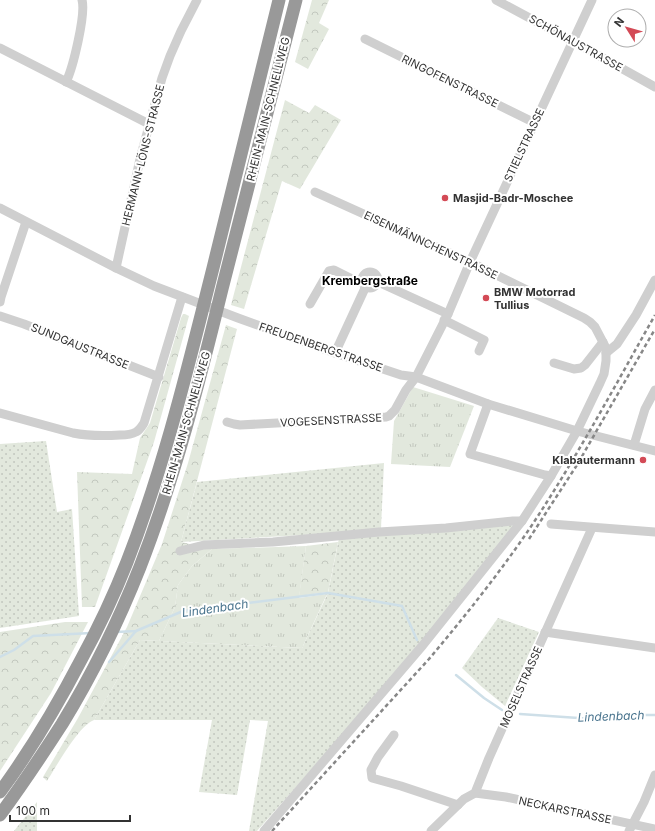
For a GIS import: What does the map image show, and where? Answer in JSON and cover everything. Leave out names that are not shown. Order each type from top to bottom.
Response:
[{"type":"highway","name":"RHEIN-MAIN-SCHNELLWEG","points":[[0,792],[51,715],[92,640],[126,563],[141,523],[180,397],[279,0]]},
{"type":"highway","name":"RHEIN-MAIN-SCHNELLWEG","points":[[0,815],[63,722],[85,683],[123,606],[154,527],[181,444],[216,316],[296,0]]},
{"type":"street","points":[[66,82],[70,72],[82,20],[82,0]]},
{"type":"street","name":"HERMANN-LÖNS-STRASSE","points":[[116,268],[149,124],[170,56],[181,30],[197,0]]},
{"type":"street","name":"SCHÖNAUSTRASSE","points":[[496,0],[655,87]]},
{"type":"street","name":"STIELSTRASSE","points":[[416,377],[446,317],[470,262],[592,0]]},
{"type":"street","name":"RINGOFENSTRASSE","points":[[365,39],[535,123]]},
{"type":"street","points":[[0,48],[149,124]]},
{"type":"street","name":"EISENMÄNNCHENSTRASSE","points":[[264,831],[423,645],[522,521],[551,476],[577,431],[600,384],[604,374],[606,361],[606,353],[603,342],[595,327],[584,318],[470,262],[315,192]]},
{"type":"street","name":"FREUDENBERGSTRASSE","points":[[0,208],[154,286],[238,318],[335,353],[401,374],[416,377],[488,404],[577,431],[655,451]]},
{"type":"street","points":[[0,302],[26,222]]},
{"type":"street","points":[[310,304],[329,271],[334,270],[369,287],[375,286],[378,282]]},
{"type":"street","points":[[335,353],[365,284],[364,276],[369,272],[374,273],[376,274],[378,282]]},
{"type":"street","points":[[606,353],[617,344],[636,315],[655,280]]},
{"type":"street","points":[[378,282],[446,317],[484,340],[479,351]]},
{"type":"street","points":[[0,413],[83,435],[93,436],[135,433],[144,423],[185,298]]},
{"type":"street","name":"SUNDGAUSTRASSE","points":[[0,316],[158,377]]},
{"type":"street","points":[[554,363],[574,370],[581,368],[603,342]]},
{"type":"street","name":"VOGESENSTRASSE","points":[[227,422],[240,425],[386,417],[395,410],[406,390],[416,377]]},
{"type":"street","points":[[634,446],[645,409],[655,390]]},
{"type":"street","points":[[488,404],[470,454],[551,476]]},
{"type":"street","points":[[180,551],[204,545],[273,542],[522,521]]},
{"type":"street","points":[[551,524],[655,532]]},
{"type":"street","name":"MOSELSTRASSE","points":[[475,793],[488,758],[592,528]]},
{"type":"street","points":[[545,632],[655,648]]},
{"type":"street","points":[[515,699],[525,702]]},
{"type":"street","points":[[394,736],[378,757],[371,770],[372,778],[458,805]]},
{"type":"street","points":[[631,828],[655,775]]},
{"type":"street","points":[[431,831],[464,799],[475,793]]},
{"type":"street","name":"NECKARSTRASSE","points":[[475,793],[506,797],[631,828],[655,829]]},
{"type":"green space","points":[[312,0],[329,0],[319,23],[329,29],[308,69],[295,62]]},
{"type":"green space","points":[[285,100],[309,113],[315,105],[341,120],[300,189],[282,181],[244,309],[231,305]]},
{"type":"green space","points":[[183,314],[189,316],[154,442],[95,607],[82,607],[77,472],[132,474],[140,438],[150,423]]},
{"type":"green space","points":[[226,325],[237,329],[181,542],[212,549],[192,566],[178,585],[175,607],[159,641],[140,640],[94,720],[88,723],[75,738],[47,781],[43,777],[78,718],[127,627],[162,544],[188,463]]},
{"type":"green space","points":[[413,387],[474,406],[450,467],[391,464],[394,421]]},
{"type":"green space","points":[[46,441],[57,512],[72,509],[79,616],[0,628],[0,444]]},
{"type":"green space","points":[[384,463],[381,528],[515,525],[428,633],[351,725],[257,831],[249,831],[268,721],[250,720],[237,795],[199,792],[212,720],[94,720],[140,640],[302,648],[328,593],[340,533],[181,542],[197,482]]},
{"type":"green space","points":[[338,542],[328,592],[299,596],[306,546]]},
{"type":"green space","points":[[306,546],[299,598],[327,594],[302,648],[159,641],[175,607],[178,585],[192,566],[212,549]]},
{"type":"green space","points":[[498,618],[539,632],[505,706],[462,668]]},
{"type":"green space","points":[[65,622],[88,622],[51,693],[0,771],[0,632]]},
{"type":"green space","points":[[37,802],[37,831],[14,831]]},
{"type":"waterway","name":"Lindenbach","points":[[116,632],[136,631],[183,611],[328,593],[402,606],[417,640]]},
{"type":"waterway","points":[[109,662],[136,631]]},
{"type":"waterway","name":"Lindenbach","points":[[0,657],[14,650],[33,636],[91,633]]},
{"type":"waterway","name":"Lindenbach","points":[[456,675],[484,698],[502,710]]},
{"type":"waterway","name":"Lindenbach","points":[[520,714],[593,719],[620,715],[655,715]]},
{"type":"railway","points":[[272,831],[429,659],[470,609],[522,540],[566,471],[655,315]]},
{"type":"railway","points":[[529,539],[577,465],[655,329]]},
{"type":"place","name":"Masjid-Badr-Moschee","points":[[445,198]]},
{"type":"place","name":"BMW Motorrad Tullius","points":[[486,298]]},
{"type":"place","name":"Klabautermann","points":[[643,460]]},
{"type":"district","name":"Krembergstraße","points":[[370,280]]}]
